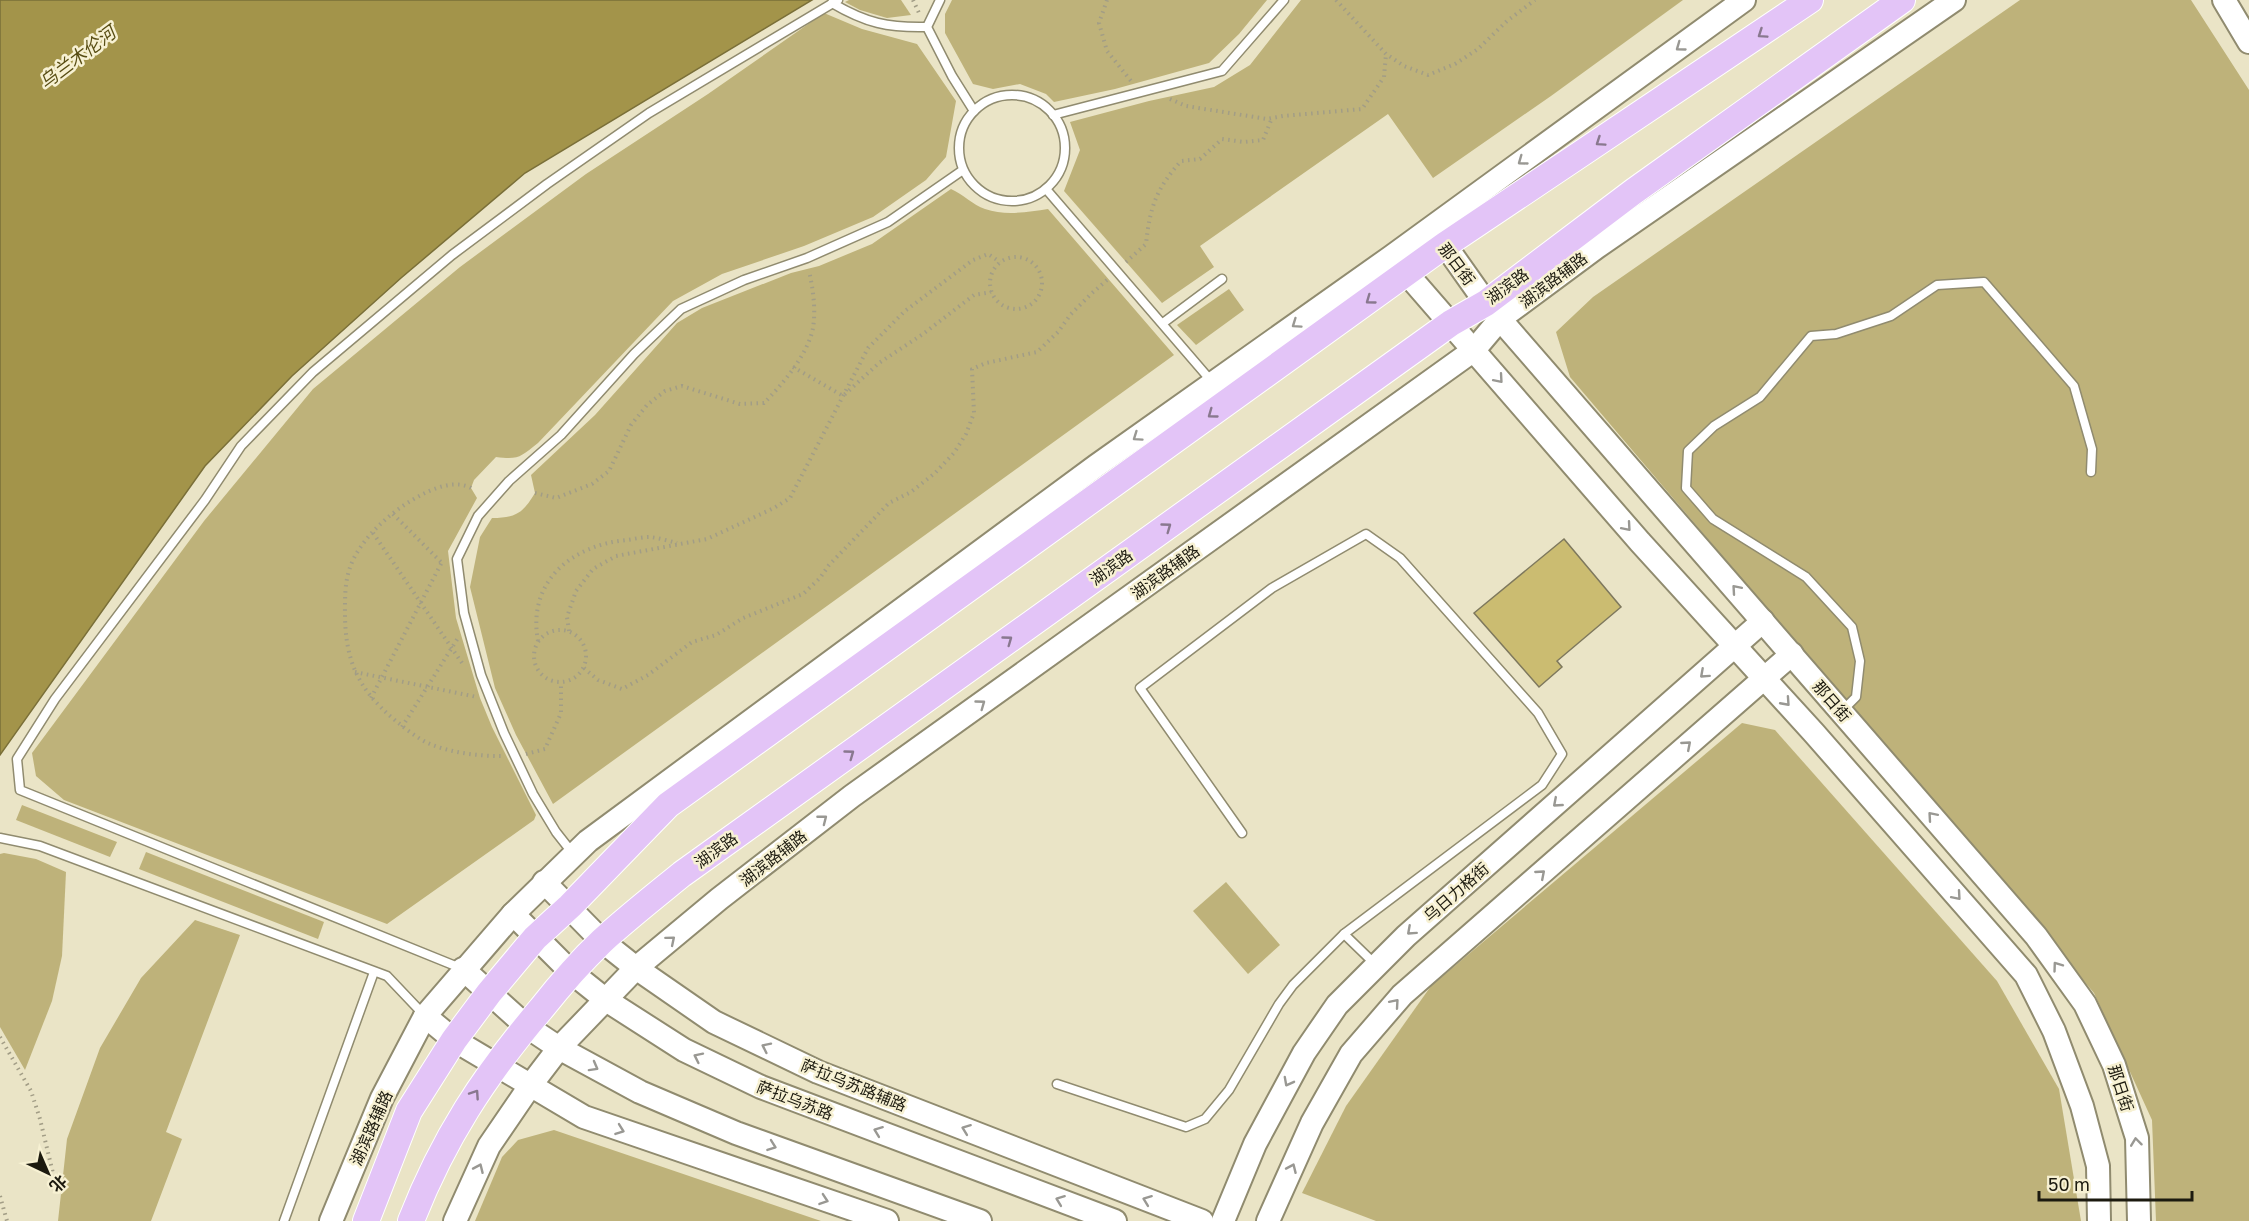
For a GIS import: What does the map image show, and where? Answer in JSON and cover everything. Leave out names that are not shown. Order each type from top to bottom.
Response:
[{"type":"main road","points":[[366,1221],[409,1111],[454,1040],[489,993],[535,938],[570,906],[668,805],[1437,237],[1810,0]]},
{"type":"main road","name":"湖滨路","points":[[411,1221],[425,1184],[457,1122],[526,1026],[571,972],[602,941],[682,874],[1451,323],[1493,310],[1633,192],[1902,0]]},
{"type":"street","points":[[1437,237],[1744,0]]},
{"type":"street","name":"湖滨路辅路","points":[[455,1221],[489,1146],[559,1048],[636,968],[719,899],[852,796],[1474,350],[1493,310],[1597,247],[1954,0]]},
{"type":"street","points":[[2224,0],[2249,42]]},
{"type":"street","name":"那日街","points":[[1437,237],[1493,310],[2036,936],[2085,1004],[2115,1065],[2137,1138],[2139,1221]]},
{"type":"street","points":[[1399,265],[1640,542],[1764,678],[2026,975],[2054,1031],[2082,1106],[2098,1166],[2099,1221]]},
{"type":"street","name":"湖滨路辅路","points":[[331,1221],[382,1098],[425,1016],[464,969],[544,882],[598,834],[1096,466],[1213,383],[1399,265]]},
{"type":"street","name":"乌日力格街","points":[[1223,1221],[1255,1144],[1304,1053],[1337,1005],[1406,936],[1763,621]]},
{"type":"street","points":[[1268,1221],[1312,1123],[1351,1054],[1402,995],[1792,654]]},
{"type":"street","name":"萨拉乌苏路辅路","points":[[544,882],[602,941],[636,968],[714,1022],[818,1072],[1202,1221]]},
{"type":"street","name":"萨拉乌苏路","points":[[513,914],[571,972],[606,1000],[684,1050],[761,1087],[1115,1221]]},
{"type":"street","points":[[464,969],[526,1026],[559,1048],[639,1092],[736,1133],[980,1221]]},
{"type":"street","points":[[425,1016],[454,1040],[584,1117],[887,1221]]},
{"type":"lane","points":[[927,27],[940,0]]},
{"type":"lane","points":[[1053,115],[1222,71],[1284,0]]},
{"type":"lane","points":[[464,969],[20,790],[17,759],[55,699],[205,500],[241,446],[313,372],[452,255],[649,113],[835,2],[856,17],[896,28],[927,27]]},
{"type":"lane","points":[[927,27],[952,76],[974,111]]},
{"type":"lane","points":[[1021,96],[1044,106],[1053,115],[1064,138],[1064,151],[1057,175],[1046,189],[1027,198],[1002,200],[990,196],[970,181],[963,170],[959,145],[966,120],[984,103],[996,97],[1021,96]]},
{"type":"lane","points":[[567,846],[533,794],[515,756],[481,675],[464,613],[457,559],[478,516],[509,481],[561,435],[634,354],[681,309],[744,280],[807,258],[888,222],[963,170]]},
{"type":"lane","points":[[1046,189],[1213,383]]},
{"type":"lane","points":[[1162,323],[1222,279]]},
{"type":"lane","points":[[1841,711],[1856,697],[1860,661],[1852,627],[1806,577],[1713,519],[1686,488],[1688,451],[1714,426],[1760,397],[1810,336],[1836,334],[1891,316],[1937,285],[1984,282],[2074,386],[2092,449],[2091,472]]},
{"type":"lane","points":[[1057,1084],[1186,1127],[1205,1119],[1229,1090],[1279,1004],[1293,985],[1344,934],[1542,785],[1562,754],[1538,713],[1400,558],[1366,534],[1272,588],[1140,688],[1242,833]]},
{"type":"lane","points":[[0,838],[40,846],[387,976],[425,1016]]},
{"type":"lane","points":[[1344,934],[1376,966]]},
{"type":"lane","points":[[284,1221],[374,972]]},
{"type":"path","points":[[1107,0],[1099,23],[1107,51],[1145,92],[1186,106],[1267,119],[1362,109],[1384,77],[1386,54]]},
{"type":"path","points":[[1336,0],[1386,54],[1404,66],[1428,75],[1455,64],[1478,49],[1507,21],[1535,0]]},
{"type":"path","points":[[584,668],[598,680],[622,689],[665,663],[692,642],[716,635],[743,618],[803,594],[890,503],[911,492],[935,473],[954,453],[966,434],[974,413],[972,369],[987,363],[1037,352],[1091,294],[1146,244],[1149,215],[1164,180],[1181,161],[1200,159],[1222,138],[1244,142],[1263,140],[1272,118]]},
{"type":"path","points":[[569,631],[567,617],[576,591],[594,569],[616,556],[706,539],[774,508],[790,498],[868,348],[906,311],[973,260],[988,254],[1000,262]]},
{"type":"path","points":[[1016,256],[1033,262],[1039,269],[1042,287],[1034,303],[1017,310],[1001,305],[991,292],[991,276],[1000,262],[1016,256]]},
{"type":"path","points":[[535,493],[556,498],[592,484],[609,471],[631,425],[647,405],[665,391],[682,386],[740,404],[764,403],[784,384],[804,350],[813,329],[814,308],[807,258]]},
{"type":"path","points":[[843,396],[879,363],[923,334],[974,295],[991,292]]},
{"type":"path","points":[[793,367],[843,396]]},
{"type":"path","points":[[471,488],[463,484],[444,486],[413,499],[373,533],[354,558],[345,584],[344,620],[348,655],[359,681],[371,698],[402,727],[429,744],[484,756],[515,756],[545,749],[561,713],[561,682]]},
{"type":"path","points":[[393,514],[447,567]]},
{"type":"path","points":[[373,533],[464,666]]},
{"type":"path","points":[[538,641],[551,631],[560,629],[577,635],[586,650],[587,660],[578,675],[561,682],[546,678],[535,665],[535,649],[538,641],[535,625],[537,606],[561,565],[587,548],[619,540],[650,537],[681,544]]},
{"type":"path","points":[[371,698],[445,557]]},
{"type":"path","points":[[402,727],[461,633]]},
{"type":"path","points":[[355,672],[480,698]]},
{"type":"path","points":[[0,1037],[31,1091],[57,1190]]},
{"type":"path","points":[[0,1196],[7,1221]]},
{"type":"shaded area","points":[[849,0],[901,0],[911,15],[887,18],[860,10],[845,2]]},
{"type":"shaded area","points":[[952,0],[1267,0],[1239,34],[1209,63],[1115,89],[1054,102],[1046,94],[1020,84],[993,89],[973,84],[945,33],[945,14]]},
{"type":"shaded area","points":[[1301,0],[1683,0],[1433,178],[1388,114],[1200,246],[1214,267],[1162,303],[1064,191],[1080,150],[1070,122],[1214,87],[1250,65]]},
{"type":"shaded area","points":[[2020,0],[2191,0],[2249,90],[2249,1221],[2156,1221],[2152,1120],[2094,993],[1570,377],[1556,332],[1593,297]]},
{"type":"shaded area","points":[[824,13],[862,29],[917,44],[956,101],[946,157],[926,180],[873,217],[804,246],[722,274],[673,301],[538,443],[519,456],[496,457],[474,480],[471,488],[477,498],[448,551],[456,618],[480,698],[536,815],[534,820],[387,924],[64,800],[36,776],[32,753],[204,521],[313,389],[460,267],[586,174],[708,94]]},
{"type":"shaded area","points":[[951,189],[981,207],[993,211],[1016,213],[1048,209],[1174,355],[553,804],[516,735],[495,688],[470,587],[480,537],[492,518],[513,515],[527,505],[535,493],[531,475],[595,415],[677,323],[702,308],[791,273],[819,266],[872,244]]},
{"type":"shaded area","points":[[1229,289],[1244,310],[1196,345],[1177,325]]},
{"type":"shaded area","points":[[1742,723],[1775,730],[1997,981],[2059,1089],[2081,1221],[1376,1221],[1302,1193],[1346,1106],[1431,986]]},
{"type":"shaded area","points":[[22,805],[117,842],[110,857],[16,820]]},
{"type":"shaded area","points":[[146,852],[324,922],[318,939],[139,869]]},
{"type":"shaded area","points":[[0,854],[36,859],[66,872],[62,956],[52,1001],[25,1070],[0,1027]]},
{"type":"shaded area","points":[[1226,882],[1280,945],[1248,974],[1193,911]]},
{"type":"shaded area","points":[[195,920],[240,935],[166,1132],[182,1139],[151,1221],[58,1221],[67,1139],[100,1048],[141,978]]},
{"type":"shaded area","points":[[554,1130],[821,1221],[475,1221],[502,1157],[518,1140]]},
{"type":"water","name":"乌兰木伦河","points":[[0,0],[812,0],[525,173],[401,278],[292,376],[205,466],[0,755]]},
{"type":"building","points":[[1564,539],[1621,607],[1557,661],[1562,667],[1539,687],[1474,613]]}]
